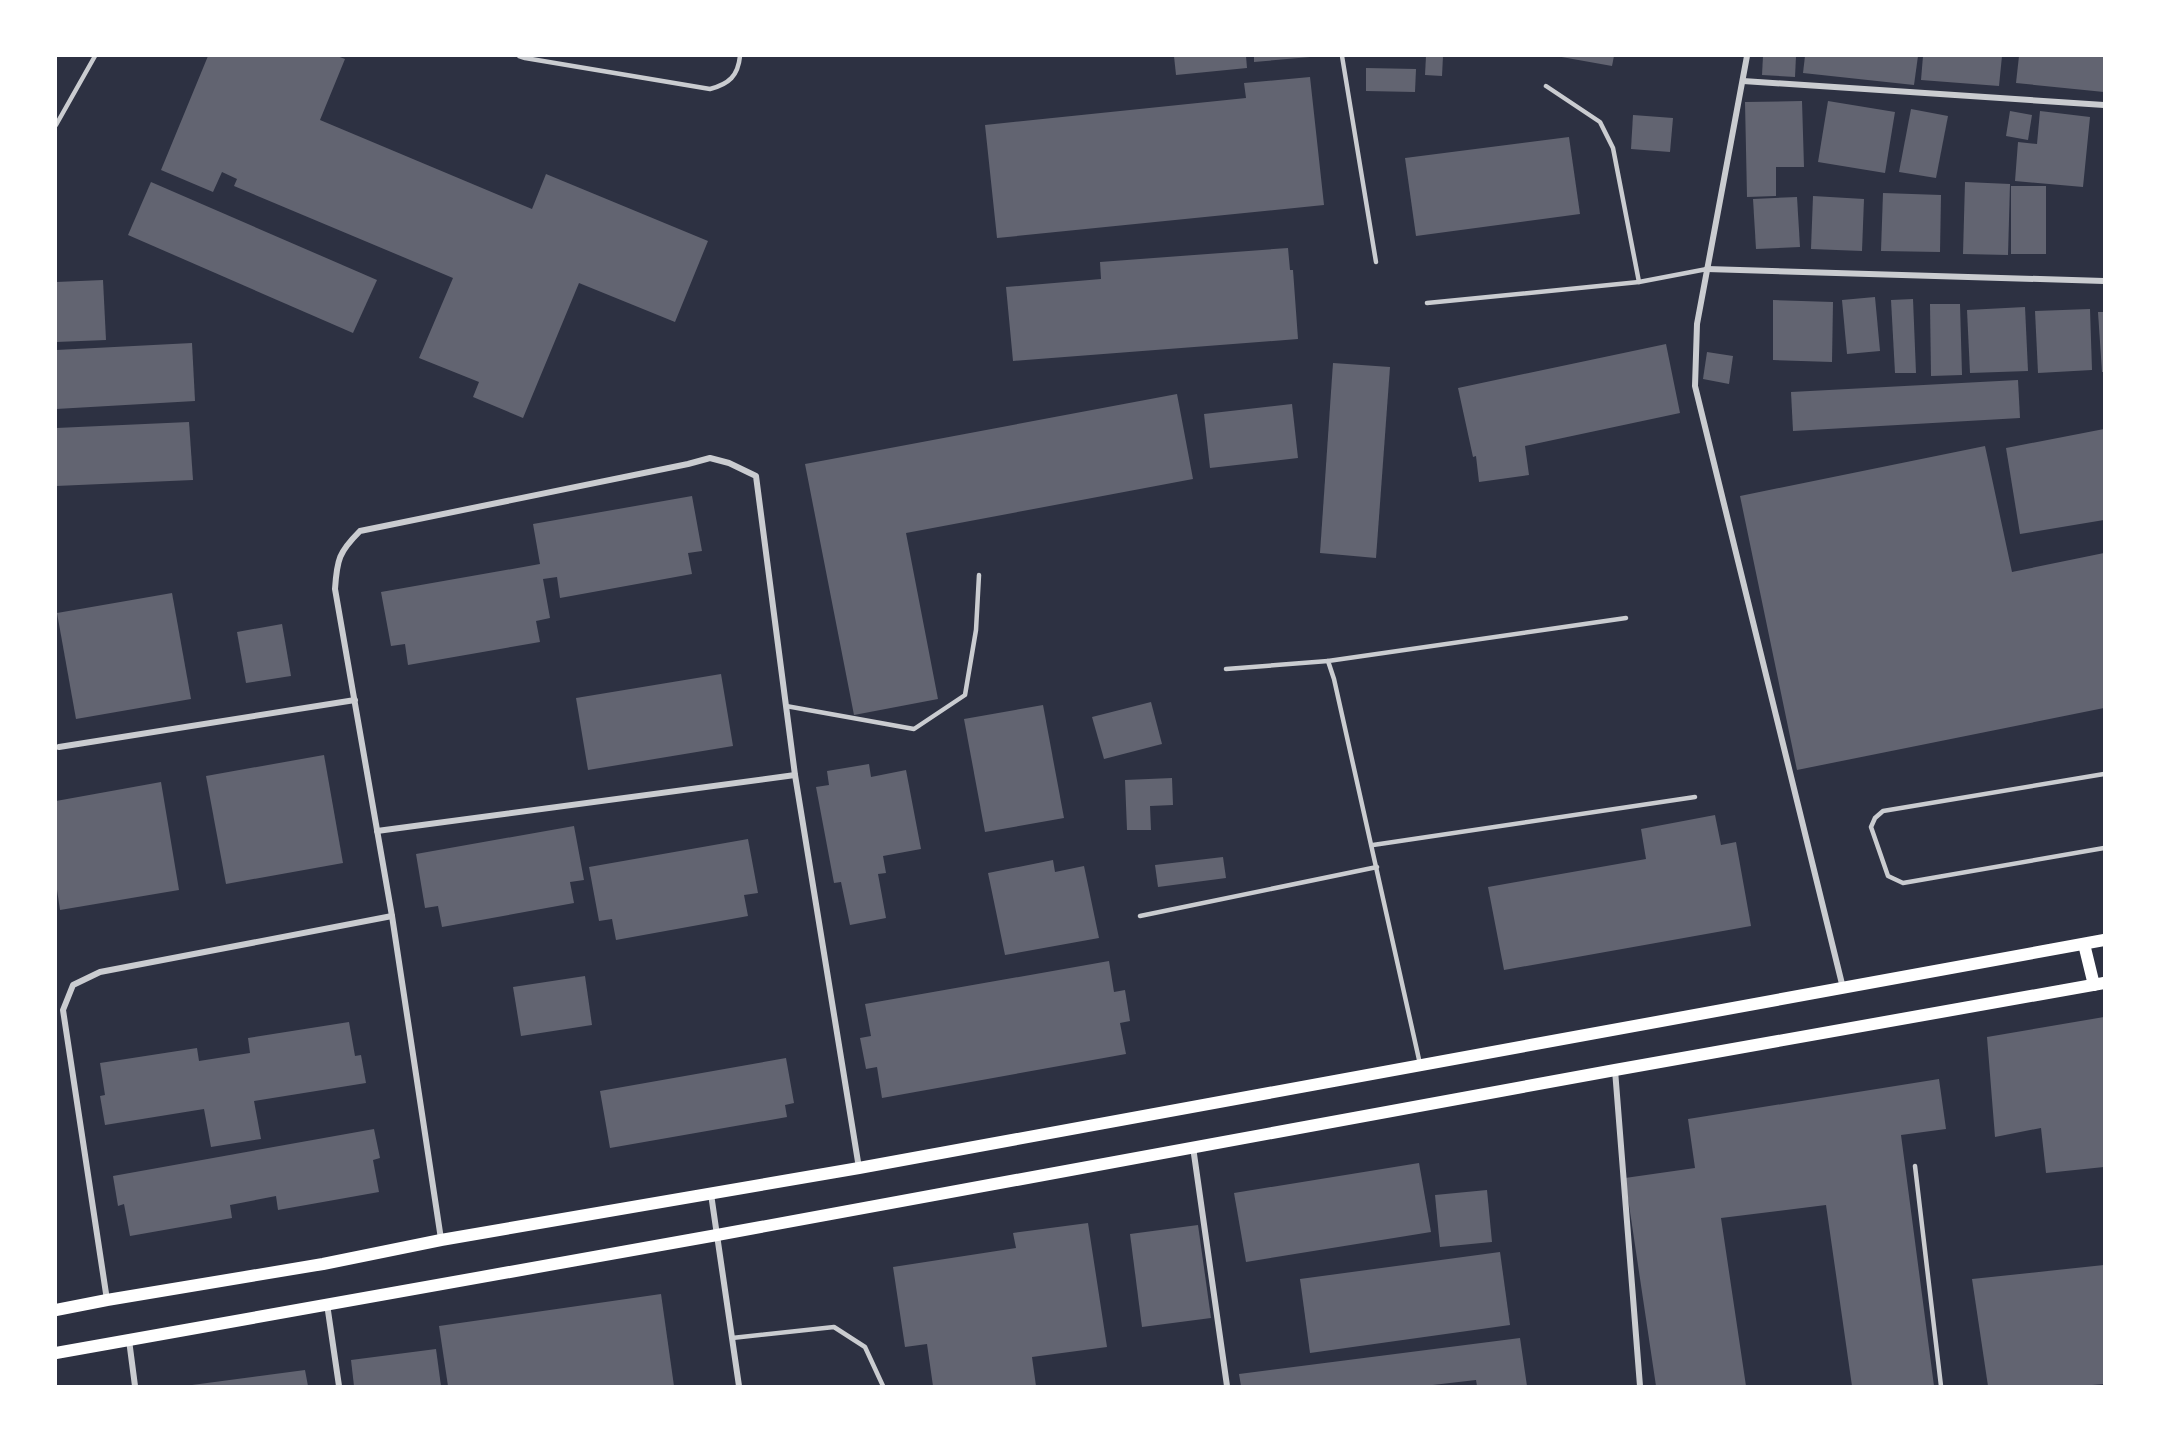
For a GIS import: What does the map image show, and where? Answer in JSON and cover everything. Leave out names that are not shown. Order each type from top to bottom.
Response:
[{"type":"main road","points":[[56,1310],[323,1264],[441,1240],[859,1168],[2104,940]]},
{"type":"main road","points":[[56,1353],[2099,984],[2084,944]]},
{"type":"street","points":[[1747,56],[1697,324],[1695,386],[1843,989]]},
{"type":"street","points":[[1743,81],[2104,105]]},
{"type":"street","points":[[1707,269],[2104,281]]},
{"type":"street","points":[[441,1240],[392,916],[335,588],[340,554],[360,531],[710,458],[729,463],[756,476],[795,776],[859,1168]]},
{"type":"street","points":[[59,747],[355,700]]},
{"type":"street","points":[[377,831],[795,776]]},
{"type":"street","points":[[107,1300],[63,1010],[73,985],[100,972],[392,916]]},
{"type":"street","points":[[1615,1070],[1640,1386]]},
{"type":"street","points":[[1193,1147],[1227,1386]]},
{"type":"street","points":[[711,1194],[739,1386]]},
{"type":"street","points":[[327,1304],[339,1386]]},
{"type":"street","points":[[129,1339],[135,1386]]},
{"type":"lane","points":[[56,125],[95,56]]},
{"type":"lane","points":[[519,56],[710,89],[724,85],[733,78],[740,56]]},
{"type":"lane","points":[[1342,56],[1376,262]]},
{"type":"lane","points":[[1546,86],[1600,122],[1613,148],[1639,282]]},
{"type":"lane","points":[[1427,303],[1639,282],[1707,269]]},
{"type":"lane","points":[[786,706],[914,729],[965,695],[976,630],[979,575]]},
{"type":"lane","points":[[1226,669],[1328,661],[1626,618]]},
{"type":"lane","points":[[1328,661],[1377,867],[1420,1066]]},
{"type":"lane","points":[[2104,774],[1883,811],[1875,818],[1872,827],[1888,876],[1903,883],[2104,848]]},
{"type":"lane","points":[[1372,845],[1695,797]]},
{"type":"lane","points":[[1140,916],[1377,867]]},
{"type":"lane","points":[[1915,1166],[1941,1386]]},
{"type":"lane","points":[[732,1338],[834,1327],[865,1347],[883,1386]]},
{"type":"building","points":[[208,56],[337,56],[345,59],[320,120],[532,209],[546,174],[708,241],[675,322],[579,283],[523,418],[473,397],[479,382],[419,358],[453,278],[234,186],[237,179],[222,172],[213,192],[161,170]]},
{"type":"building","points":[[1174,56],[1246,56],[1247,68],[1176,75]]},
{"type":"building","points":[[1254,56],[1310,56],[1310,57],[1254,62]]},
{"type":"building","points":[[1426,56],[1443,56],[1442,76],[1425,75]]},
{"type":"building","points":[[1556,56],[1614,56],[1612,66]]},
{"type":"building","points":[[1763,56],[1796,56],[1795,77],[1762,75]]},
{"type":"building","points":[[1805,56],[1918,56],[1914,85],[1803,73]]},
{"type":"building","points":[[1923,56],[2002,56],[1999,86],[1921,80]]},
{"type":"building","points":[[2019,56],[2104,56],[2104,92],[2016,83]]},
{"type":"building","points":[[1366,68],[1416,69],[1415,92],[1366,91]]},
{"type":"building","points":[[1310,77],[1324,205],[997,238],[985,125],[1246,98],[1244,83]]},
{"type":"building","points":[[1802,101],[1804,167],[1776,167],[1776,196],[1747,197],[1745,102]]},
{"type":"building","points":[[1828,101],[1895,112],[1885,173],[1818,162]]},
{"type":"building","points":[[1911,109],[1948,116],[1936,178],[1899,172]]},
{"type":"building","points":[[2010,111],[2032,115],[2028,140],[2006,136]]},
{"type":"building","points":[[2040,111],[2090,117],[2083,187],[2015,181],[2018,142],[2037,144]]},
{"type":"building","points":[[1633,115],[1673,118],[1670,152],[1631,149]]},
{"type":"building","points":[[1569,137],[1580,214],[1416,236],[1405,158]]},
{"type":"building","points":[[151,182],[377,280],[353,333],[128,235]]},
{"type":"building","points":[[1965,182],[2010,184],[2008,255],[1963,254]]},
{"type":"building","points":[[2011,186],[2046,186],[2046,254],[2011,254]]},
{"type":"building","points":[[1883,193],[1941,195],[1940,252],[1881,251]]},
{"type":"building","points":[[1813,196],[1864,199],[1862,251],[1811,249]]},
{"type":"building","points":[[1797,197],[1800,247],[1756,249],[1753,199]]},
{"type":"building","points":[[1288,248],[1290,270],[1293,270],[1298,339],[1013,361],[1006,287],[1101,279],[1100,262]]},
{"type":"building","points":[[103,280],[106,340],[56,342],[56,282]]},
{"type":"building","points":[[1875,297],[1880,351],[1847,354],[1842,300]]},
{"type":"building","points":[[1913,299],[1916,373],[1895,373],[1891,300]]},
{"type":"building","points":[[1773,300],[1833,302],[1832,362],[1773,360]]},
{"type":"building","points":[[1930,304],[1960,304],[1962,375],[1931,376]]},
{"type":"building","points":[[2025,307],[2028,371],[1970,373],[1967,310]]},
{"type":"building","points":[[2090,309],[2092,370],[2038,373],[2035,311]]},
{"type":"building","points":[[2098,312],[2104,312],[2104,372],[2102,372]]},
{"type":"building","points":[[192,343],[195,401],[56,409],[56,350]]},
{"type":"building","points":[[1666,344],[1680,413],[1525,446],[1529,475],[1479,482],[1476,456],[1473,457],[1458,388]]},
{"type":"building","points":[[1707,352],[1733,356],[1729,384],[1703,379]]},
{"type":"building","points":[[1333,363],[1390,367],[1376,558],[1320,553]]},
{"type":"building","points":[[2018,380],[2020,418],[1793,431],[1791,392]]},
{"type":"building","points":[[1177,394],[1193,479],[906,533],[938,699],[854,715],[805,464]]},
{"type":"building","points":[[1292,404],[1298,458],[1210,468],[1204,414]]},
{"type":"building","points":[[189,422],[193,480],[56,486],[56,428]]},
{"type":"building","points":[[2104,429],[2104,520],[2020,534],[2006,448]]},
{"type":"building","points":[[1985,446],[2012,572],[2104,553],[2104,708],[1797,770],[1740,496]]},
{"type":"building","points":[[692,496],[702,551],[688,553],[692,574],[560,598],[557,577],[543,579],[550,618],[536,621],[540,642],[408,665],[405,644],[391,646],[381,592],[540,564],[533,524]]},
{"type":"building","points":[[172,593],[191,699],[76,719],[57,613]]},
{"type":"building","points":[[282,624],[291,676],[246,683],[237,632]]},
{"type":"building","points":[[721,674],[733,746],[588,770],[576,698]]},
{"type":"building","points":[[1151,702],[1162,744],[1104,759],[1092,717]]},
{"type":"building","points":[[1043,705],[1064,818],[985,832],[964,719]]},
{"type":"building","points":[[324,755],[343,863],[226,884],[206,776]]},
{"type":"building","points":[[869,764],[871,777],[906,770],[921,849],[883,856],[886,873],[878,874],[886,918],[850,925],[841,882],[834,883],[816,787],[829,785],[827,771]]},
{"type":"building","points":[[1172,778],[1173,805],[1150,806],[1151,830],[1127,830],[1125,780]]},
{"type":"building","points":[[161,782],[179,890],[60,910],[56,883],[56,801]]},
{"type":"building","points":[[1715,815],[1721,845],[1736,842],[1751,926],[1504,970],[1488,887],[1646,859],[1641,829]]},
{"type":"building","points":[[574,826],[584,880],[570,882],[574,903],[442,927],[438,906],[425,908],[416,854]]},
{"type":"building","points":[[748,839],[758,893],[744,895],[748,916],[616,940],[612,919],[599,921],[589,867]]},
{"type":"building","points":[[1223,857],[1226,878],[1158,887],[1155,865]]},
{"type":"building","points":[[1053,860],[1055,872],[1084,866],[1099,938],[1005,955],[988,873]]},
{"type":"building","points":[[1109,961],[1114,992],[1125,990],[1130,1021],[1120,1023],[1126,1054],[882,1098],[877,1067],[866,1069],[860,1038],[871,1036],[865,1004]]},
{"type":"building","points":[[585,976],[592,1025],[521,1036],[513,987]]},
{"type":"building","points":[[2104,1017],[2104,1167],[2046,1173],[2041,1128],[1995,1137],[1987,1037]]},
{"type":"building","points":[[349,1022],[355,1056],[361,1055],[366,1083],[254,1101],[261,1139],[211,1147],[204,1109],[105,1125],[100,1096],[105,1095],[100,1063],[197,1048],[199,1061],[250,1053],[248,1038]]},
{"type":"building","points":[[786,1058],[794,1103],[785,1105],[787,1117],[610,1148],[600,1091]]},
{"type":"building","points":[[1939,1079],[1946,1129],[1901,1135],[1934,1386],[1852,1386],[1826,1205],[1721,1218],[1746,1386],[1656,1386],[1625,1178],[1695,1168],[1688,1119]]},
{"type":"building","points":[[374,1129],[380,1158],[373,1160],[379,1192],[278,1210],[276,1196],[230,1205],[232,1218],[130,1236],[124,1204],[118,1206],[113,1176]]},
{"type":"building","points":[[1419,1163],[1431,1232],[1246,1262],[1234,1193]]},
{"type":"building","points":[[1487,1190],[1492,1242],[1440,1247],[1435,1195]]},
{"type":"building","points":[[1088,1223],[1107,1347],[1032,1357],[1036,1386],[933,1386],[927,1344],[905,1347],[893,1267],[1016,1248],[1013,1233]]},
{"type":"building","points":[[1198,1225],[1211,1318],[1142,1327],[1130,1234]]},
{"type":"building","points":[[1500,1252],[1510,1325],[1310,1353],[1300,1279]]},
{"type":"building","points":[[2104,1265],[2104,1384],[1988,1386],[1972,1279]]},
{"type":"building","points":[[661,1294],[674,1386],[448,1386],[439,1326]]},
{"type":"building","points":[[1520,1338],[1527,1386],[1477,1386],[1476,1380],[1424,1386],[1241,1386],[1239,1374]]},
{"type":"building","points":[[436,1349],[441,1386],[354,1386],[351,1360]]},
{"type":"building","points":[[305,1370],[308,1386],[192,1386],[192,1385]]}]
